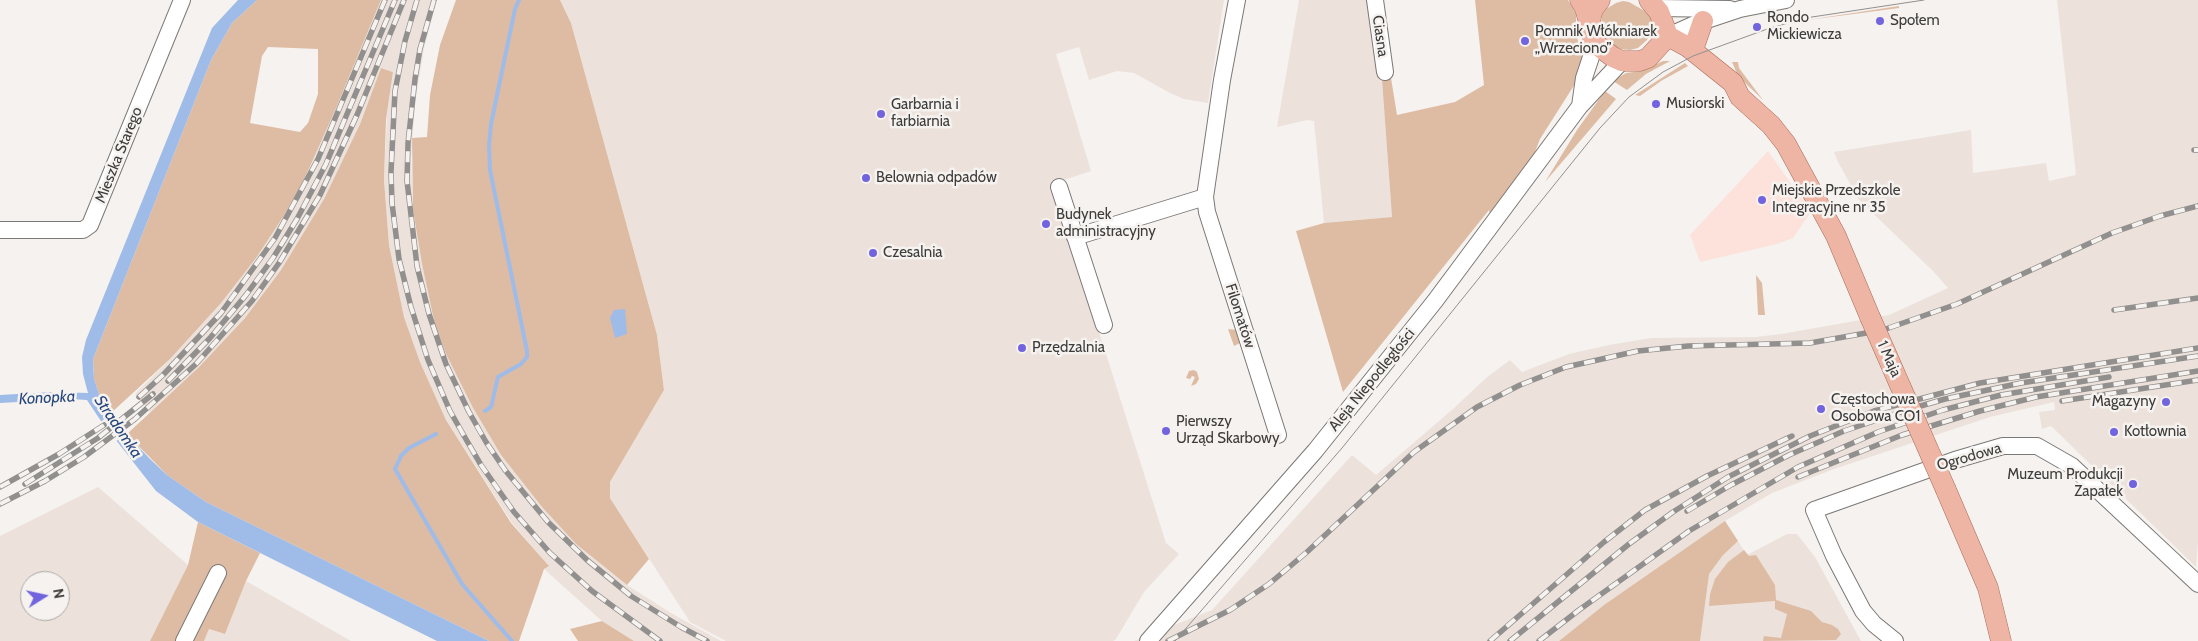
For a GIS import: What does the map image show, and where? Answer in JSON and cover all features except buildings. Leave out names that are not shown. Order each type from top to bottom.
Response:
[{"type":"main road","points":[[1597,26],[1640,61],[1648,58],[1663,43],[1653,4]]},
{"type":"main road","points":[[1693,50],[1704,21]]},
{"type":"main road","name":"1 Maja","points":[[1663,43],[1680,41],[1733,83],[1740,97],[1775,130],[1797,162],[1836,236],[1988,588],[2001,641]]},
{"type":"main road","name":"1 Maja","points":[[1663,43],[1723,90],[1740,97]]},
{"type":"street","name":"Mieszka Starego","points":[[0,230],[83,230],[90,225],[182,0]]},
{"type":"street","name":"Filomatów","points":[[1237,0],[1222,80],[1205,197],[1207,212],[1278,435]]},
{"type":"street","name":"Ciasna","points":[[1375,0],[1385,72]]},
{"type":"street","points":[[1663,43],[1704,21],[1740,9],[1786,0]]},
{"type":"street","points":[[1653,4],[1740,9]]},
{"type":"street","name":"Aleja Niepodległości","points":[[1580,106],[1584,78],[1591,57],[1597,26]]},
{"type":"street","name":"Aleja Niepodległości","points":[[1148,641],[1315,451],[1435,302],[1580,106],[1597,26]]},
{"type":"street","points":[[1059,187],[1104,325]]},
{"type":"street","points":[[1075,237],[1205,197]]},
{"type":"street","name":"Ogrodowa","points":[[1895,641],[1874,624],[1862,610],[1834,556],[1814,510],[1986,449],[2003,446],[2037,446],[2072,466],[2198,584]]},
{"type":"street","points":[[184,641],[218,572]]},
{"type":"shaded area","points":[[257,0],[381,0],[302,184],[283,217],[256,258],[221,303],[170,359],[111,413],[100,397],[94,379],[93,359],[211,60],[232,23]],"holes":[[[268,47],[318,49],[318,94],[308,123],[300,132],[250,123],[262,56]]]},
{"type":"shaded area","points":[[381,0],[437,0],[424,48],[415,103],[411,158],[413,210],[435,325],[446,354],[473,408],[501,455],[542,507],[576,544],[627,585],[671,613],[721,641],[634,641],[602,621],[544,569],[548,565],[512,523],[446,420],[420,362],[404,317],[389,245],[384,180],[387,116],[393,72],[381,68],[360,124],[324,199],[281,270],[245,318],[199,367],[150,412],[135,394],[170,359],[224,299],[283,217],[302,184]]},
{"type":"shaded area","points":[[456,0],[560,0],[571,23],[657,335],[664,390],[610,482],[610,498],[649,559],[627,585],[576,544],[542,507],[501,455],[473,408],[446,354],[435,325],[413,210],[412,138],[427,137],[430,95],[440,45]]},
{"type":"shaded area","points":[[560,0],[1224,0],[1208,103],[1184,99],[1134,73],[1117,71],[1089,80],[1079,47],[1056,54],[1091,171],[1052,184],[1166,543],[1179,554],[1144,592],[1116,639],[1113,641],[726,641],[690,622],[610,498],[610,482],[664,390],[657,335],[571,23]]},
{"type":"shaded area","points":[[1299,0],[1371,0],[1382,80],[1392,217],[1324,223],[1314,121],[1307,120],[1277,127]]},
{"type":"shaded area","points":[[1475,0],[1568,0],[1576,14],[1576,34],[1583,58],[1580,76],[1540,139],[1533,157],[1490,215],[1489,210],[1343,392],[1296,231],[1324,223],[1392,217],[1382,80],[1391,78],[1397,115],[1455,102],[1484,85]]},
{"type":"shaded area","points":[[2057,0],[2198,0],[2198,542],[2196,567],[2051,426],[2042,429],[2039,412],[2055,410],[2054,402],[1990,417],[1834,469],[1772,493],[1725,521],[1747,555],[1787,534],[1797,534],[1815,557],[1861,641],[1606,641],[1598,610],[1559,641],[1134,641],[1212,610],[1352,455],[1376,475],[1486,378],[1510,360],[1522,372],[1569,354],[1651,338],[1756,337],[1781,334],[1889,315],[1948,288],[1933,271],[1859,200],[1834,152],[1971,130],[1973,173],[2046,163],[2049,181],[2076,175]]},
{"type":"shaded area","points":[[1623,1],[1629,2],[1650,14],[1654,23],[1654,29],[1647,40],[1638,48],[1630,50],[1618,49],[1606,40],[1601,27],[1602,15],[1606,9]]},
{"type":"shaded area","points":[[1899,6],[1899,8],[1808,20],[1827,17]]},
{"type":"shaded area","points":[[1663,61],[1670,61],[1646,74],[1627,90],[1613,81],[1626,73],[1641,71]]},
{"type":"shaded area","points":[[1732,62],[1738,62],[1739,68],[1763,100],[1738,76]]},
{"type":"shaded area","points":[[1685,63],[1688,66],[1661,81],[1640,96],[1635,95]]},
{"type":"shaded area","points":[[381,68],[393,72],[386,120],[384,180],[389,245],[404,317],[420,362],[446,420],[511,523],[549,566],[544,569],[519,641],[489,641],[206,502],[167,475],[127,434],[199,367],[245,318],[281,270],[324,199],[360,124]]},
{"type":"shaded area","points":[[1605,91],[1616,99],[1545,182],[1577,130]]},
{"type":"shaded area","name":"Miejskie Przedszkole Integracyjne nr 35","points":[[1768,151],[1811,212],[1793,238],[1777,244],[1700,262],[1690,235]]},
{"type":"shaded area","points":[[1756,275],[1762,283],[1765,315],[1758,315]]},
{"type":"shaded area","points":[[1228,329],[1237,330],[1242,341],[1240,343],[1234,346]]},
{"type":"shaded area","points":[[1194,370],[1197,372],[1199,379],[1196,384],[1191,386],[1195,377],[1186,378],[1189,371]]},
{"type":"shaded area","points":[[98,487],[188,565],[150,641],[0,641],[0,536]]},
{"type":"shaded area","points":[[1725,521],[1738,541],[1723,555],[1709,574],[1700,641],[1559,641],[1604,605]]},
{"type":"shaded area","points":[[198,522],[260,553],[246,581],[225,634],[209,629],[204,641],[150,641],[188,565]]},
{"type":"shaded area","points":[[1744,550],[1749,556],[1756,555],[1775,585],[1776,600],[1811,611],[1822,622],[1838,629],[1841,634],[1836,640],[1763,641],[1764,636],[1781,638],[1787,614],[1775,609],[1775,601],[1709,606],[1710,594],[1715,579],[1728,562]]},
{"type":"shaded area","points":[[246,581],[351,641],[204,641],[209,629],[225,634]]},
{"type":"shaded area","points":[[602,621],[634,641],[578,641],[570,629]]},
{"type":"water","points":[[238,0],[257,0],[232,23],[211,60],[93,359],[94,379],[100,397],[127,434],[149,458],[167,475],[206,502],[489,641],[437,641],[198,522],[156,491],[101,421],[87,400],[71,399],[0,403],[0,395],[53,392],[88,393],[83,374],[82,357],[86,340],[212,28]]},
{"type":"water","points":[[625,309],[627,334],[615,338],[610,318],[614,310]]},
{"type":"pier","points":[[114,412],[129,432],[115,442],[99,423]]},
{"type":"waterway","points":[[485,411],[491,407],[498,377],[521,364],[527,357],[490,170],[489,146],[491,124],[515,9],[519,0]]},
{"type":"waterway","points":[[436,434],[409,448],[401,456],[395,469],[462,584],[512,641]]},
{"type":"tram line","points":[[1175,641],[1342,448],[1600,128],[1629,97],[1663,72],[1693,56],[1770,28],[1812,17],[1924,0]]},
{"type":"railway","points":[[139,397],[163,375],[221,313],[275,238],[318,159],[385,0]]},
{"type":"railway","points":[[168,381],[210,338],[246,295],[273,258],[297,219],[326,164],[395,0]]},
{"type":"railway","points":[[0,504],[45,481],[84,457],[135,419],[196,364],[252,301],[279,263],[320,195],[357,115],[404,0]]},
{"type":"railway","points":[[417,0],[405,41],[395,91],[391,172],[392,203],[399,259],[411,307],[428,360],[450,411],[481,465],[514,512],[550,553],[592,591],[660,641]]},
{"type":"railway","points":[[434,0],[420,49],[415,79],[408,143],[407,181],[417,266],[429,314],[446,364],[486,442],[505,470],[548,522],[587,560],[631,596],[707,641]]},
{"type":"railway","points":[[1168,641],[1230,610],[1269,584],[1307,552],[1414,452],[1477,407],[1520,385],[1566,367],[1638,351],[1688,346],[1810,343],[1883,330],[1957,304],[2112,233],[2160,216],[2198,206]]},
{"type":"railway","points":[[2114,310],[2198,298]]},
{"type":"railway","points":[[1510,641],[1629,544],[1673,512],[1728,477],[1810,436],[1874,411],[1980,383],[2198,348]]},
{"type":"railway","points":[[1687,511],[1731,485],[1789,455],[1844,431],[1910,409],[1945,399],[2021,383],[2198,356]]},
{"type":"railway","points":[[1798,477],[1902,435],[1980,411],[2036,397],[2198,371]]},
{"type":"railway","points":[[1539,641],[1689,531],[1798,467],[1878,432],[1943,410],[2001,395],[2109,377]]},
{"type":"railway","points":[[2062,401],[2198,380]]},
{"type":"railway","points":[[25,484],[98,438],[153,394]]},
{"type":"railway","points":[[0,487],[59,454],[104,425]]},
{"type":"railway","points":[[1490,641],[1604,542],[1645,510],[1707,476],[1792,436]]},
{"type":"place","name":"Społem","points":[[1880,21]]},
{"type":"place","name":"Rondo Mickiewicza","points":[[1757,27]]},
{"type":"place","name":"Pomnik Włókniarek „Wrzeciono”","points":[[1525,41]]},
{"type":"place","name":"Musiorski","points":[[1656,104]]},
{"type":"place","name":"Garbarnia i farbiarnia","points":[[881,114]]},
{"type":"place","name":"Belownia odpadów","points":[[866,178]]},
{"type":"place","name":"Miejskie Przedszkole Integracyjne nr 35","points":[[1762,200]]},
{"type":"place","name":"Budynek administracyjny","points":[[1046,224]]},
{"type":"place","name":"Czesalnia","points":[[873,253]]},
{"type":"place","name":"Przędzalnia","points":[[1022,348]]},
{"type":"place","name":"Magazyny","points":[[2166,402]]},
{"type":"place","name":"Częstochowa Osobowa CO1","points":[[1821,409]]},
{"type":"place","name":"Pierwszy Urząd Skarbowy","points":[[1166,431]]},
{"type":"place","name":"Kotłownia","points":[[2114,432]]},
{"type":"place","name":"Muzeum Produkcji Zapałek","points":[[2133,484]]},
{"type":"water label","name":"Konopka","points":[[47,398]]},
{"type":"water label","name":"Stradomka","points":[[118,427]]}]
